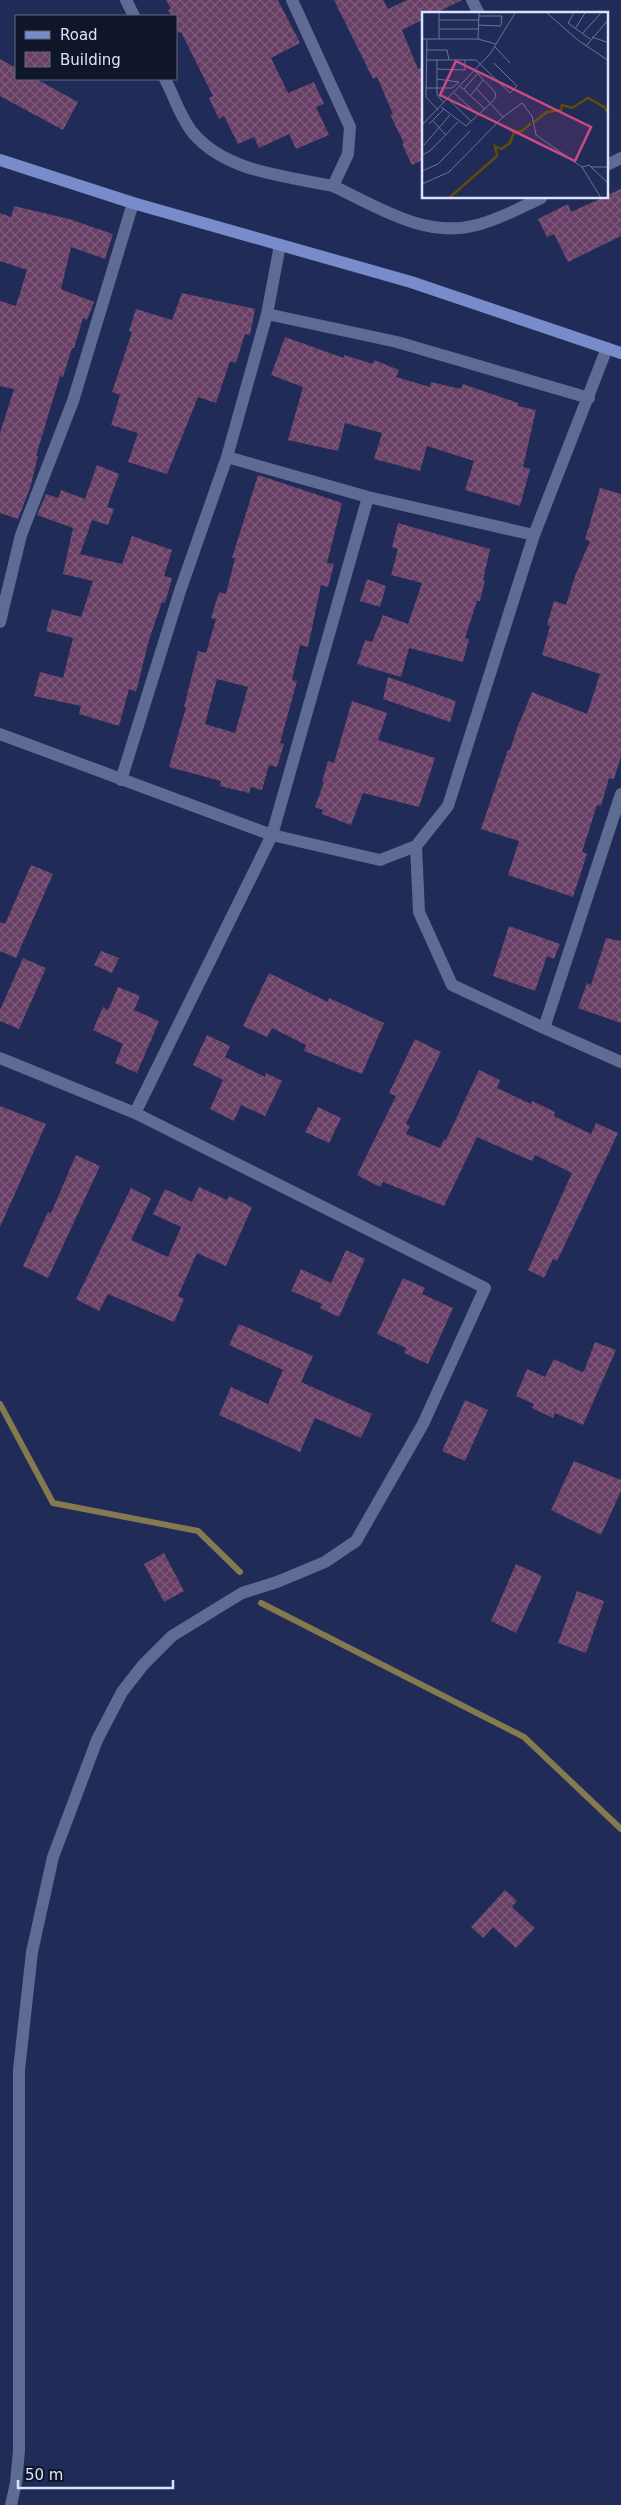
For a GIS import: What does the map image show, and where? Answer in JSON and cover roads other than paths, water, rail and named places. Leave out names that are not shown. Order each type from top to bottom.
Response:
[{"type":"street","points":[[126,0],[134,15]]},
{"type":"street","points":[[292,0],[350,127],[348,154],[333,186]]},
{"type":"street","points":[[472,0],[478,12]]},
{"type":"street","points":[[166,80],[192,132],[211,152],[237,164],[333,186],[415,224],[436,228],[476,225],[501,217],[539,199]]},
{"type":"street","points":[[608,164],[621,158]]},
{"type":"street","points":[[0,160],[133,203],[411,282],[621,353]]},
{"type":"street","points":[[0,622],[21,535],[73,401],[133,203]]},
{"type":"street","points":[[121,780],[180,591],[227,457],[267,314],[280,244]]},
{"type":"street","points":[[267,314],[396,342],[589,398]]},
{"type":"street","points":[[0,734],[272,835],[380,860],[416,846],[448,806],[534,535],[607,348]]},
{"type":"street","points":[[227,457],[368,496],[534,535]]},
{"type":"street","points":[[135,1113],[272,835],[368,496]]},
{"type":"street","points":[[544,1028],[621,794]]},
{"type":"street","points":[[416,846],[419,912],[452,985],[621,1062]]},
{"type":"street","points":[[0,1058],[135,1113],[485,1288],[423,1424],[356,1541],[325,1562],[277,1582],[242,1593],[172,1636],[143,1665],[122,1692],[96,1740],[54,1857],[32,1952],[19,2070],[19,2451],[16,2483],[10,2505]]},
{"type":"waterway","points":[[0,1404],[53,1503],[198,1531],[240,1572]]},
{"type":"waterway","points":[[261,1603],[524,1737],[621,1829]]}]
